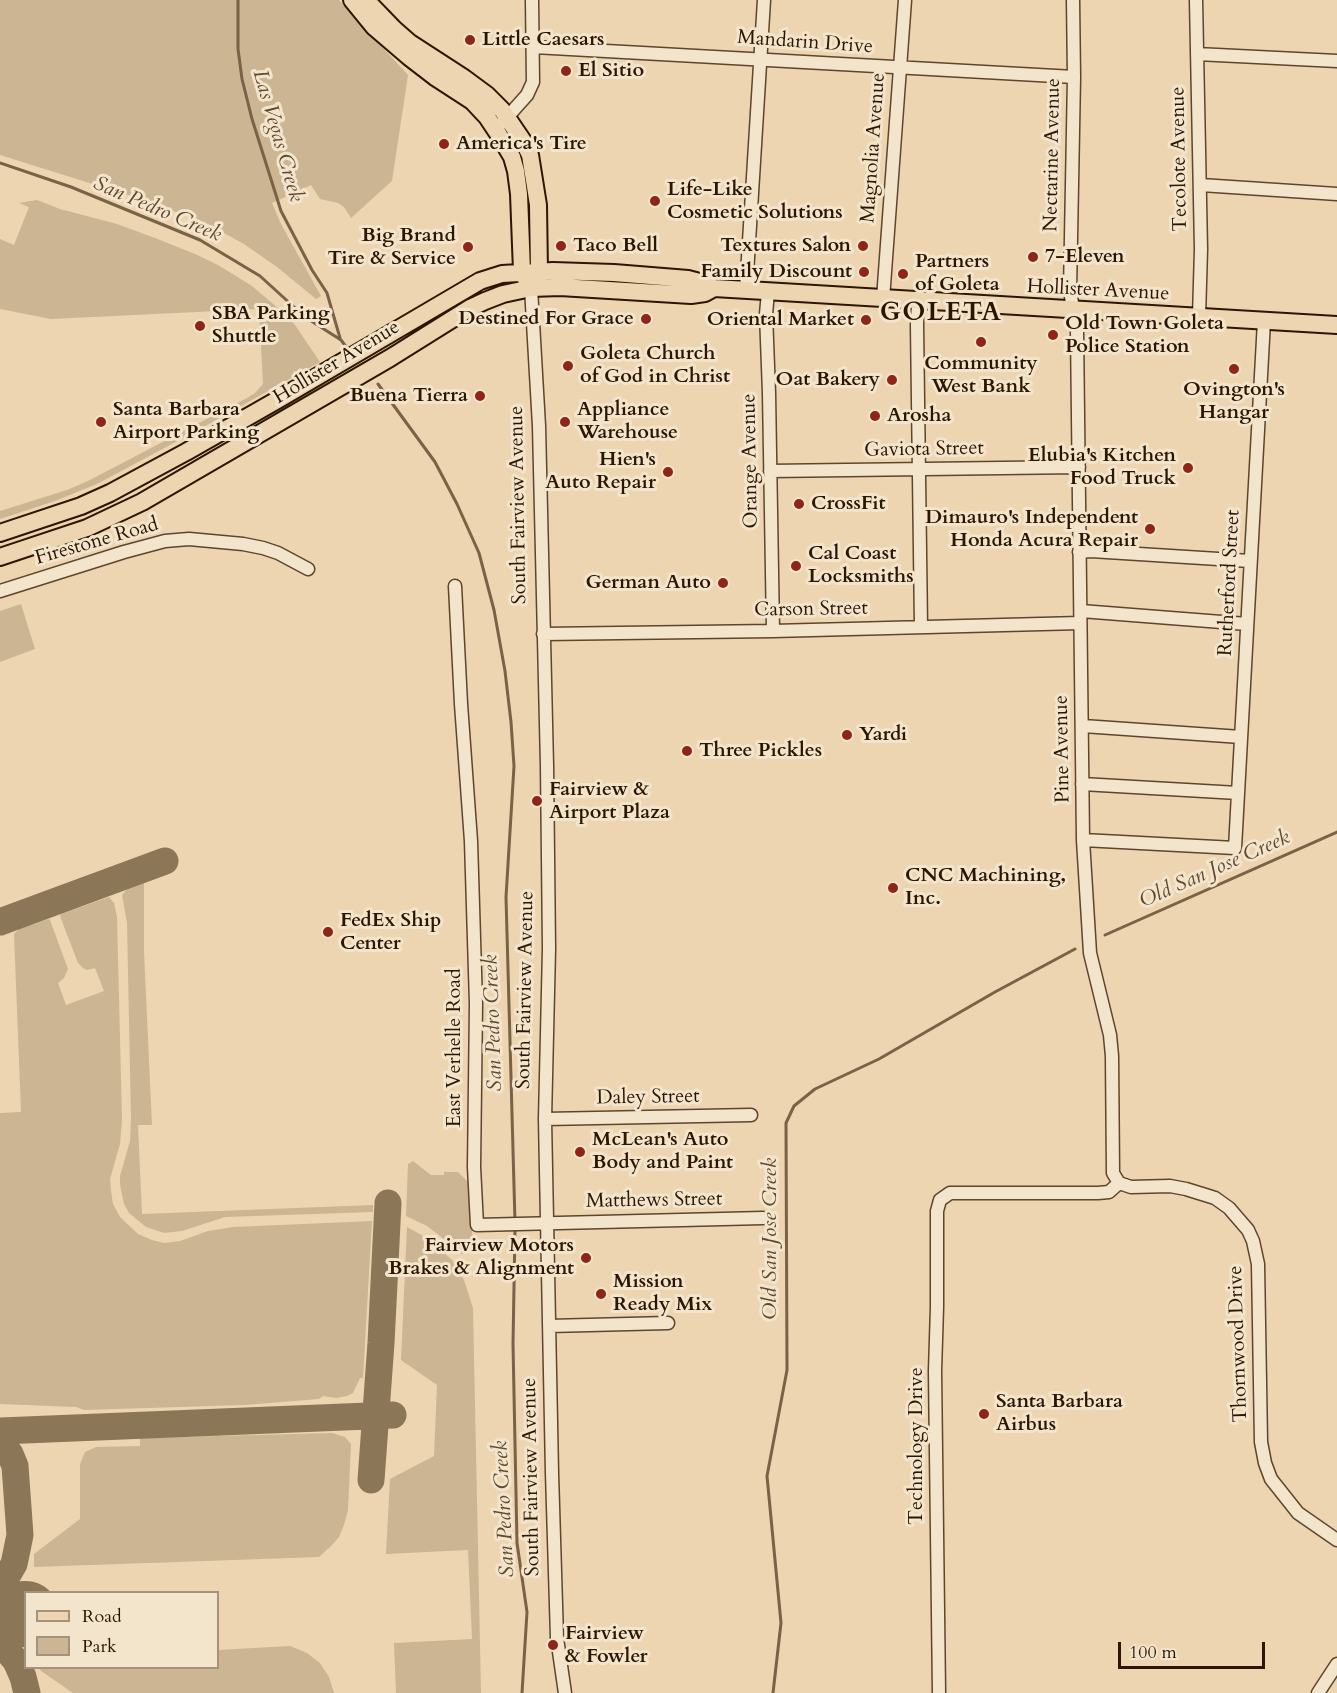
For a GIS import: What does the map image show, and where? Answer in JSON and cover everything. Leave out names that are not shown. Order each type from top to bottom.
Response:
[{"type":"main road","name":"South Fairview Avenue","points":[[352,0],[367,19],[393,44],[435,77],[472,101],[487,117],[501,123],[523,141],[530,155],[538,205],[539,271],[531,288]]},
{"type":"main road","name":"South Fairview Avenue","points":[[366,0],[402,36],[475,85],[494,102],[516,171],[522,271],[531,288]]},
{"type":"main road","name":"Hollister Avenue","points":[[0,533],[81,506],[110,493],[186,452],[489,277],[522,271],[614,273],[688,279],[714,288],[768,292],[1337,325]]},
{"type":"main road","name":"Hollister Avenue","points":[[0,557],[87,528],[142,502],[390,358],[470,308],[499,295],[531,288],[560,287],[691,295],[714,288]]},
{"type":"street","points":[[501,123],[527,95],[533,82],[532,0]]},
{"type":"street","points":[[746,290],[764,0]]},
{"type":"street","name":"Magnolia Avenue","points":[[883,299],[905,0]]},
{"type":"street","name":"Nectarine Avenue","points":[[1073,0],[1070,291],[1074,310]]},
{"type":"street","name":"Tecolote Avenue","points":[[1196,0],[1201,184],[1199,317]]},
{"type":"street","name":"Mandarin Drive","points":[[534,47],[1074,77]]},
{"type":"street","points":[[1197,54],[1337,61]]},
{"type":"street","points":[[1201,184],[1337,194]]},
{"type":"street","name":"South Fairview Avenue","points":[[531,288],[539,419],[549,875],[545,1119],[556,1631],[565,1693]]},
{"type":"street","name":"Orange Avenue","points":[[768,292],[766,314],[773,631]]},
{"type":"street","points":[[918,301],[921,627]]},
{"type":"street","name":"Pine Avenue","points":[[1074,310],[1077,331],[1083,840],[1090,953],[1113,1056],[1113,1173],[1119,1183]]},
{"type":"street","name":"Rutherford Street","points":[[1083,840],[1235,848],[1264,321]]},
{"type":"street","name":"Gaviota Street","points":[[770,471],[1079,467]]},
{"type":"street","name":"Firestone Road","points":[[0,591],[124,552],[165,541],[189,539],[263,548],[287,557],[308,569]]},
{"type":"street","points":[[1079,552],[1250,561]]},
{"type":"street","name":"East Verhelle Road","points":[[455,586],[471,841],[476,1004],[474,1113],[477,1225],[547,1223]]},
{"type":"street","name":"Carson Street","points":[[543,634],[921,627],[1080,617],[1247,624]]},
{"type":"street","points":[[1083,726],[1241,737]]},
{"type":"street","points":[[1082,784],[1238,793]]},
{"type":"street","name":"Daley Street","points":[[545,1119],[751,1115]]},
{"type":"street","name":"Thornwood Drive","points":[[940,1200],[950,1193],[959,1192],[1109,1192],[1119,1183],[1131,1187],[1170,1186],[1201,1192],[1215,1198],[1228,1208],[1248,1230],[1258,1264],[1262,1442],[1265,1462],[1271,1479],[1298,1513],[1337,1540]]},
{"type":"street","name":"Technology Drive","points":[[939,1693],[935,1371],[937,1211],[940,1200]]},
{"type":"street","name":"Matthews Street","points":[[547,1223],[763,1218]]},
{"type":"street","points":[[549,1326],[668,1323]]},
{"type":"street","points":[[1318,1693],[1337,1664]]},
{"type":"green space","points":[[0,0],[339,0],[408,75],[392,181],[351,218],[344,207],[338,203],[320,199],[311,185],[272,203],[281,224],[321,296],[316,299],[244,244],[204,222],[131,196],[0,155]]},
{"type":"green space","points":[[37,200],[60,209],[117,224],[218,265],[252,286],[285,314],[320,362],[97,484],[0,519],[0,511],[88,481],[247,398],[263,384],[259,309],[51,319],[0,309],[0,239],[14,245],[29,207],[19,203]]},
{"type":"green space","points":[[21,604],[35,649],[0,662],[0,611]]},
{"type":"green space","points":[[144,883],[144,952],[152,1125],[138,1125],[142,1214],[373,1205],[373,1212],[225,1217],[182,1231],[164,1233],[146,1227],[129,1213],[124,1204],[120,1185],[120,1176],[130,1141],[131,1119],[127,923],[122,895],[127,889]]},
{"type":"green space","points":[[109,897],[114,903],[117,917],[122,1119],[120,1144],[110,1179],[113,1204],[120,1217],[138,1234],[164,1243],[233,1227],[372,1221],[363,1378],[360,1378],[353,1393],[347,1396],[336,1398],[323,1396],[319,1399],[245,1405],[84,1410],[76,1407],[0,1404],[0,1113],[21,1112],[14,934],[19,929],[50,920],[68,969],[64,978],[58,983],[66,1005],[104,991],[95,968],[87,970],[78,963],[60,916]]},
{"type":"green space","points":[[413,1161],[431,1175],[458,1172],[470,1184],[473,1251],[458,1253],[427,1226],[406,1216],[408,1164]]},
{"type":"green space","points":[[407,1227],[429,1239],[452,1260],[464,1280],[473,1308],[481,1693],[396,1693],[394,1643],[472,1639],[468,1550],[386,1554],[390,1479],[434,1456],[437,1385],[401,1360]]},
{"type":"green space","points":[[332,1433],[345,1437],[351,1444],[348,1510],[339,1537],[319,1557],[34,1567],[34,1554],[80,1519],[80,1464],[85,1452],[96,1447],[140,1446],[140,1438]]},
{"type":"green space","points":[[290,1646],[307,1653],[320,1663],[329,1677],[334,1693],[73,1693],[40,1669],[219,1669],[219,1650]]},
{"type":"waterway","name":"Las Vegas Creek","points":[[238,0],[238,49],[242,79],[252,119],[281,211],[312,270],[327,293],[340,338]]},
{"type":"waterway","name":"San Pedro Creek","points":[[0,163],[71,187],[200,240],[260,276],[305,317],[341,340],[347,348]]},
{"type":"waterway","name":"San Pedro Creek","points":[[378,384],[435,462],[479,553],[494,610],[505,671],[514,766],[506,897],[515,1222]]},
{"type":"waterway","name":"Old San Jose Creek","points":[[1105,935],[1337,832]]},
{"type":"waterway","name":"Old San Jose Creek","points":[[773,1693],[781,1623],[767,1476],[787,1370],[786,1123],[794,1106],[815,1089],[879,1059],[1075,949]]},
{"type":"waterway","name":"San Pedro Creek","points":[[515,1229],[513,1344],[517,1543],[527,1612],[522,1693]]},
{"type":"taxiway","points":[[0,922],[165,861]]},
{"type":"taxiway","points":[[371,1480],[388,1203]]},
{"type":"taxiway","points":[[0,1431],[393,1415]]},
{"type":"taxiway","points":[[0,1442],[10,1454],[15,1466],[20,1535],[14,1564],[0,1584]]},
{"type":"taxiway","points":[[0,1642],[16,1661],[27,1693]]},
{"type":"runway","points":[[0,1615],[24,1614]]},
{"type":"place","name":"Little Caesars","points":[[470,40]]},
{"type":"place","name":"El Sitio","points":[[566,71]]},
{"type":"place","name":"America's Tire","points":[[444,144]]},
{"type":"place","name":"Life-Like Cosmetic Solutions","points":[[655,201]]},
{"type":"place","name":"Taco Bell","points":[[561,246]]},
{"type":"place","name":"Textures Salon","points":[[863,246]]},
{"type":"place","name":"Big Brand Tire & Service","points":[[468,247]]},
{"type":"place","name":"7-Eleven","points":[[1033,257]]},
{"type":"place","name":"Family Discount","points":[[864,272]]},
{"type":"place","name":"Partners of Goleta","points":[[903,274]]},
{"type":"place","name":"Destined For Grace","points":[[646,319]]},
{"type":"place","name":"Oriental Market","points":[[866,320]]},
{"type":"place","name":"SBA Parking Shuttle","points":[[200,326]]},
{"type":"place","name":"Old Town Goleta Police Station","points":[[1053,335]]},
{"type":"place","name":"Community West Bank","points":[[981,342]]},
{"type":"place","name":"Goleta Church of God in Christ","points":[[568,366]]},
{"type":"place","name":"Ovington's Hangar","points":[[1234,369]]},
{"type":"place","name":"Oat Bakery","points":[[892,380]]},
{"type":"place","name":"Buena Tierra","points":[[480,396]]},
{"type":"place","name":"Arosha","points":[[875,416]]},
{"type":"place","name":"Santa Barbara Airport Parking","points":[[101,422]]},
{"type":"place","name":"Appliance Warehouse","points":[[565,422]]},
{"type":"place","name":"Elubia's Kitchen Food Truck","points":[[1188,468]]},
{"type":"place","name":"Hien's Auto Repair","points":[[668,472]]},
{"type":"place","name":"CrossFit","points":[[799,504]]},
{"type":"place","name":"Dimauro's Independent Honda Acura Repair","points":[[1150,529]]},
{"type":"place","name":"Cal Coast Locksmiths","points":[[796,566]]},
{"type":"place","name":"German Auto","points":[[723,583]]},
{"type":"place","name":"Yardi","points":[[847,735]]},
{"type":"place","name":"Three Pickles","points":[[687,751]]},
{"type":"place","name":"Fairview & Airport Plaza","points":[[537,801]]},
{"type":"place","name":"CNC Machining, Inc.","points":[[893,888]]},
{"type":"place","name":"FedEx Ship Center","points":[[328,932]]},
{"type":"place","name":"McLean's Auto Body and Paint","points":[[580,1152]]},
{"type":"place","name":"Fairview Motors Brakes & Alignment","points":[[586,1258]]},
{"type":"place","name":"Mission Ready Mix","points":[[601,1294]]},
{"type":"place","name":"Santa Barbara Airbus","points":[[984,1414]]},
{"type":"place","name":"Fairview & Fowler","points":[[553,1645]]},
{"type":"district","name":"GOLETA","points":[[941,314]]}]
